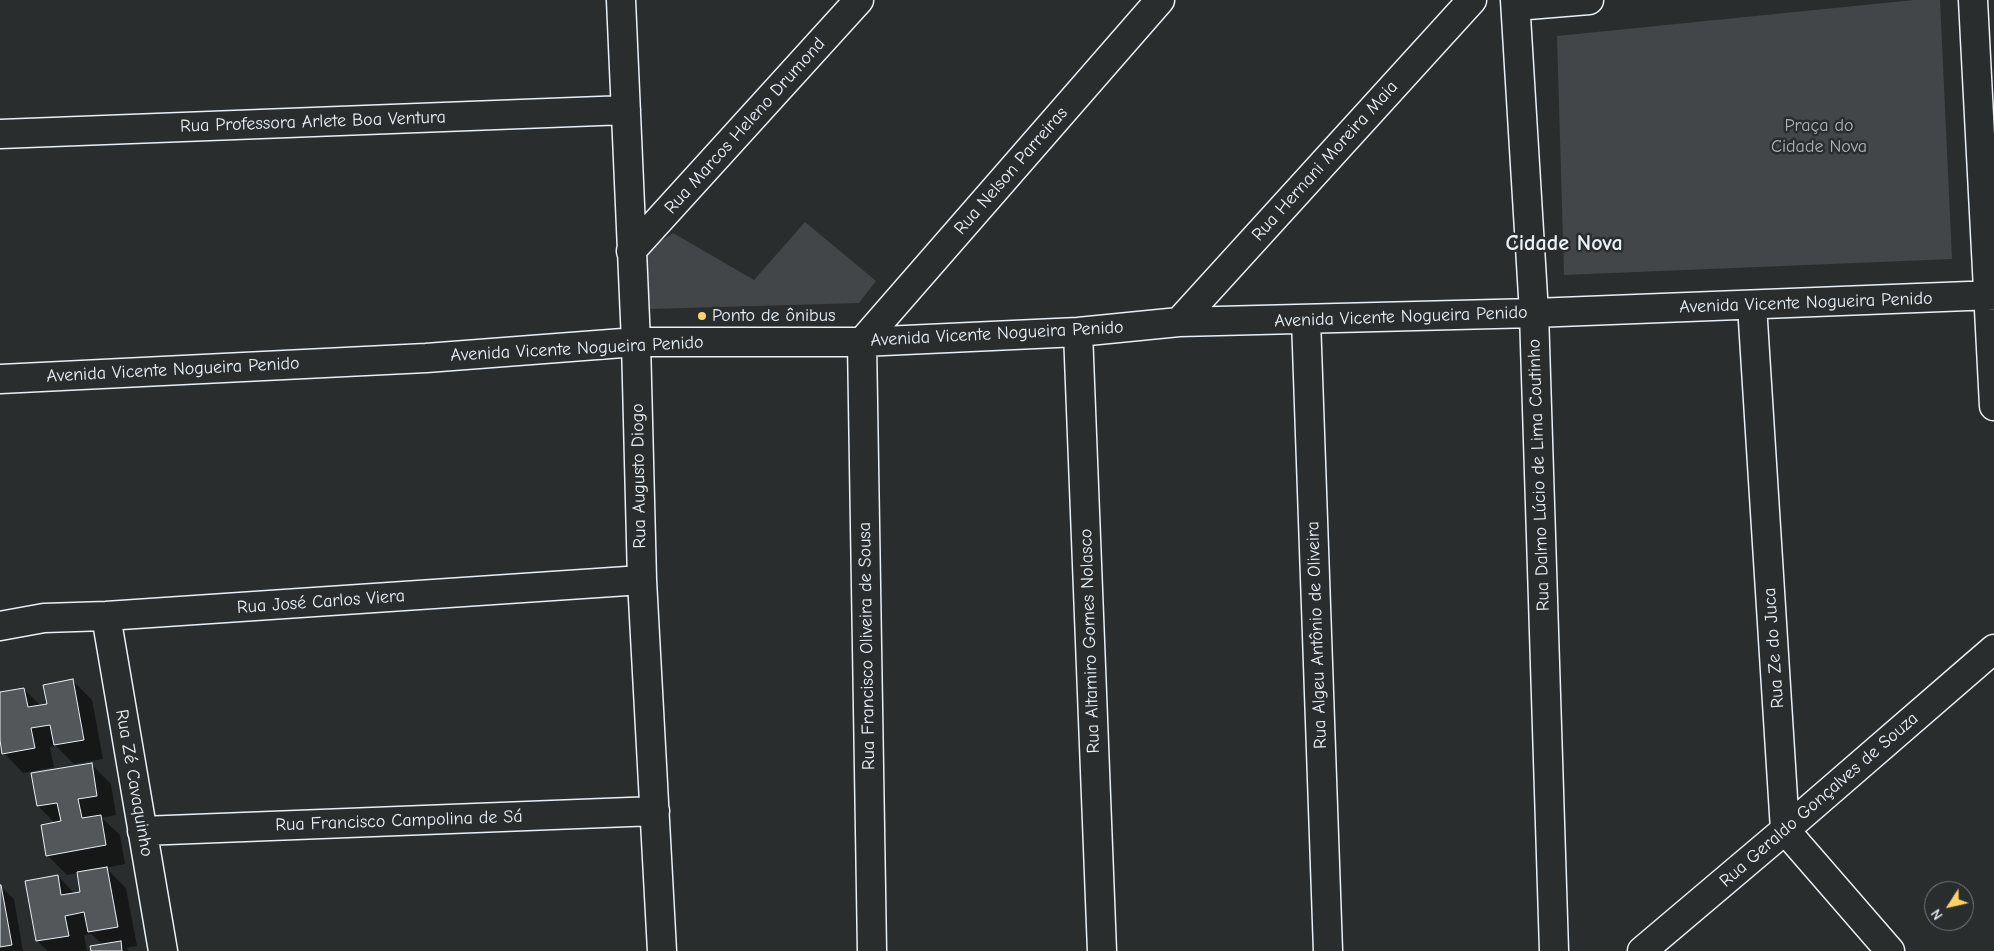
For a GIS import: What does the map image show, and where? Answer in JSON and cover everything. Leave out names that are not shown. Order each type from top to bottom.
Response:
[{"type":"street","name":"Rua Augusto Diogo","points":[[622,0],[636,342],[642,580],[662,951]]},
{"type":"street","name":"Rua Marcos Heleno Drumond","points":[[632,251],[859,0]]},
{"type":"street","name":"Rua Nelson Parreiras","points":[[862,342],[1160,0]]},
{"type":"street","name":"Rua Hernani Moreira Maia","points":[[1179,322],[1472,0]]},
{"type":"street","points":[[1516,3],[1590,0]]},
{"type":"street","points":[[1973,0],[1991,295],[1994,406]]},
{"type":"street","name":"Rua Dalmo Lúcio de Lima Coutinho","points":[[1516,3],[1534,313],[1554,951]]},
{"type":"street","name":"Rua Professora Arlete Boa Ventura","points":[[0,134],[626,110]]},
{"type":"street","name":"Avenida Vicente Nogueira Penido","points":[[0,379],[426,358],[636,342],[862,342],[1078,332],[1179,322],[1534,313],[1991,295]]},
{"type":"street","name":"Rua Ze do Juca","points":[[1752,305],[1786,830]]},
{"type":"street","name":"Rua Algeu Antônio de Oliveira","points":[[1306,320],[1328,951]]},
{"type":"street","name":"Rua Altamiro Gomes Nolasco","points":[[1078,332],[1102,951]]},
{"type":"street","name":"Rua Francisco Oliveira de Sousa","points":[[862,342],[872,951]]},
{"type":"street","name":"Rua José Carlos Viera","points":[[0,626],[44,618],[106,616],[642,580]]},
{"type":"street","name":"Rua Zé Cavaquinho","points":[[106,616],[163,951]]},
{"type":"street","name":"Rua Geraldo Gonçalves de Souza","points":[[1642,951],[1786,830],[1994,649]]},
{"type":"street","name":"Rua Francisco Campolina de Sá","points":[[142,831],[655,811]]},
{"type":"street","points":[[1786,830],[1890,951]]},
{"type":"green space","name":"Praça do Cidade Nova","points":[[1914,0],[1940,0],[1952,259],[1564,275],[1557,36]]},
{"type":"green space","points":[[805,222],[876,281],[859,303],[649,309],[633,260],[673,233],[754,280]]},
{"type":"building","points":[[73,679],[84,740],[54,745],[50,725],[31,728],[35,748],[2,754],[0,740],[0,692],[24,688],[28,707],[47,704],[43,685]]},
{"type":"building","points":[[92,763],[97,796],[78,799],[82,818],[101,815],[106,845],[46,856],[41,825],[61,821],[57,803],[37,806],[31,773]]},
{"type":"building","points":[[107,867],[118,927],[88,932],[84,912],[65,916],[69,936],[36,941],[25,881],[58,875],[61,895],[80,892],[77,872]]},
{"type":"building","points":[[0,885],[12,945],[0,947]]},
{"type":"building","points":[[121,941],[122,951],[91,951],[90,946]]},
{"type":"place","name":"Ponto de ônibus","points":[[702,316]]},
{"type":"district","name":"Cidade Nova","points":[[1564,244]]}]
